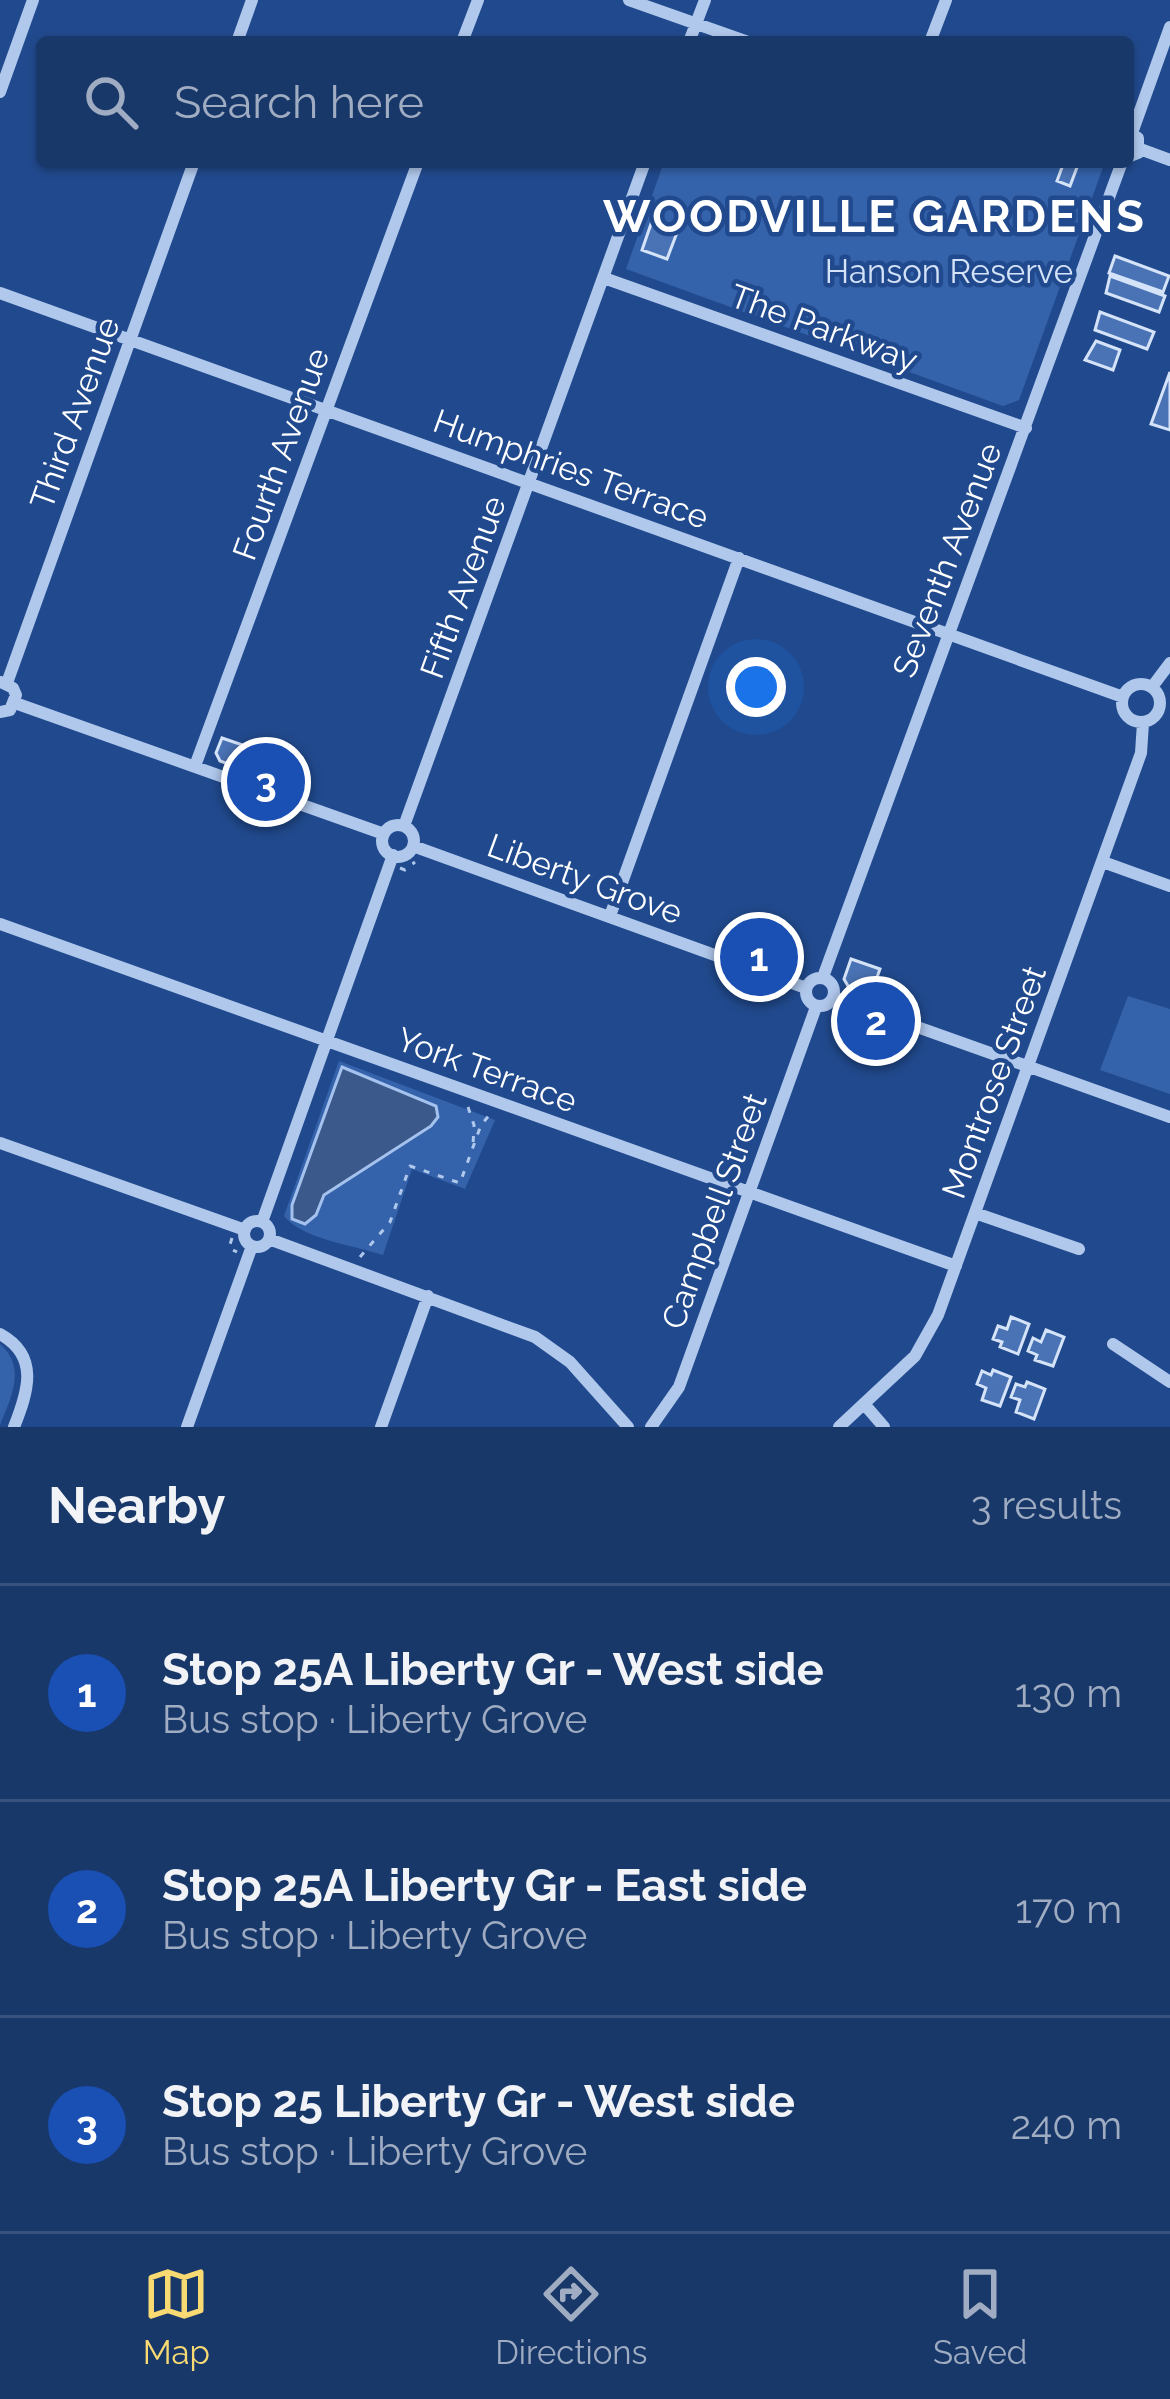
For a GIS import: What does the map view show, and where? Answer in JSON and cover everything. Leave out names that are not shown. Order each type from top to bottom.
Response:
[{"type":"street","points":[[0,92],[33,0]]},
{"type":"street","points":[[239,36],[252,0]]},
{"type":"street","points":[[464,36],[478,0]]},
{"type":"street","points":[[629,0],[731,36]]},
{"type":"street","points":[[691,36],[705,0]]},
{"type":"street","points":[[933,36],[946,0]]},
{"type":"street","points":[[1134,122],[1170,27]]},
{"type":"street","points":[[1134,156],[1170,160]]},
{"type":"street","name":"Third Avenue","points":[[4,682],[192,168]]},
{"type":"street","name":"Fourth Avenue","points":[[195,766],[416,168]]},
{"type":"street","name":"Fifth Avenue","points":[[404,826],[644,168]]},
{"type":"street","name":"Seventh Avenue","points":[[824,977],[947,634],[1125,168]]},
{"type":"street","name":"The Parkway","points":[[604,278],[1026,428]]},
{"type":"street","name":"Humphries Terrace","points":[[0,293],[1123,698]]},
{"type":"street","points":[[610,916],[739,558]]},
{"type":"street","points":[[1152,687],[1170,663]]},
{"type":"street","points":[[4,682],[14,688],[15,704]]},
{"type":"street","points":[[1138,684],[1152,687],[1161,704],[1155,717],[1144,722],[1126,716],[1123,698],[1138,684]]},
{"type":"street","points":[[0,712],[15,704],[384,834]]},
{"type":"street","name":"Montrose Street","points":[[839,1427],[927,1340],[1103,862],[1141,753],[1144,722]]},
{"type":"street","points":[[393,826],[404,826],[412,832],[413,846],[405,855],[393,856],[384,847],[384,834],[393,826]]},
{"type":"street","name":"Liberty Grove","points":[[413,846],[806,988]]},
{"type":"street","points":[[262,1222],[393,856]]},
{"type":"street","points":[[1103,862],[1170,886]]},
{"type":"street","name":"York Terrace","points":[[0,924],[956,1266]]},
{"type":"street","points":[[824,977],[833,997],[816,1006],[806,996],[806,988],[824,977]]},
{"type":"street","points":[[833,997],[1170,1117]]},
{"type":"street","name":"Campbell Street","points":[[651,1427],[680,1387],[816,1006]]},
{"type":"street","points":[[0,1143],[244,1230]]},
{"type":"street","points":[[975,1213],[1078,1249]]},
{"type":"street","points":[[262,1222],[249,1223],[245,1240],[260,1246],[269,1239]]},
{"type":"street","points":[[262,1222],[269,1239]]},
{"type":"street","points":[[269,1239],[535,1337],[570,1362],[628,1427]]},
{"type":"street","points":[[187,1427],[252,1246]]},
{"type":"street","points":[[381,1427],[428,1296]]},
{"type":"street","points":[[0,1334],[20,1350],[29,1373],[14,1427]]},
{"type":"street","points":[[1113,1344],[1170,1382]]},
{"type":"street","points":[[865,1405],[884,1427]]},
{"type":"path","points":[[356,1270],[362,1251],[390,1222],[410,1166],[460,1183],[481,1125],[491,1113],[467,1105],[474,1125],[473,1145]]},
{"type":"green space","name":"Hanson Reserve","points":[[662,168],[1103,168],[1019,400],[1003,406],[626,269]]},
{"type":"green space","points":[[1128,996],[1170,1009],[1170,1094],[1100,1070]]},
{"type":"green space","points":[[339,1061],[495,1120],[465,1189],[412,1169],[383,1255],[316,1236],[284,1216]]},
{"type":"green space","points":[[0,1344],[15,1373],[0,1425]]},
{"type":"shaded area","points":[[342,1067],[436,1106],[438,1117],[324,1195],[316,1215],[305,1224],[292,1219],[292,1205]]},
{"type":"building","points":[[1062,168],[1077,168],[1070,186],[1057,181]]},
{"type":"building","points":[[652,221],[678,230],[667,259],[642,250]]},
{"type":"building","points":[[1115,256],[1169,276],[1163,292],[1109,273]]},
{"type":"building","points":[[1110,276],[1165,296],[1159,312],[1106,293]]},
{"type":"building","points":[[1100,312],[1154,332],[1147,349],[1095,330]]},
{"type":"building","points":[[1096,341],[1120,350],[1113,370],[1085,360]]},
{"type":"building","points":[[1170,372],[1170,430],[1151,424]]},
{"type":"building","points":[[222,738],[257,750],[249,771],[220,761],[216,753]]},
{"type":"building","points":[[851,959],[880,969],[871,994],[848,986],[844,979]]},
{"type":"building","points":[[1011,1317],[1029,1324],[1018,1354],[993,1339],[998,1326],[1007,1329]]},
{"type":"building","points":[[1046,1330],[1064,1337],[1053,1366],[1035,1360],[1037,1355],[1028,1351],[1033,1338],[1041,1342]]},
{"type":"building","points":[[993,1370],[1011,1377],[1000,1406],[982,1400],[986,1388],[977,1384],[982,1371],[991,1375]]},
{"type":"building","points":[[1027,1382],[1045,1389],[1034,1419],[1016,1412],[1020,1400],[1011,1397],[1016,1384],[1025,1387]]},
{"type":"place","name":"Stop 25 Liberty Gr - West side","points":[[266,782]]},
{"type":"place","name":"Stop 25A Liberty Gr - West side","points":[[759,957]]},
{"type":"place","name":"Stop 25A Liberty Gr - East side","points":[[876,1021]]},
{"type":"district","name":"WOODVILLE GARDENS","points":[[875,216]]}]
